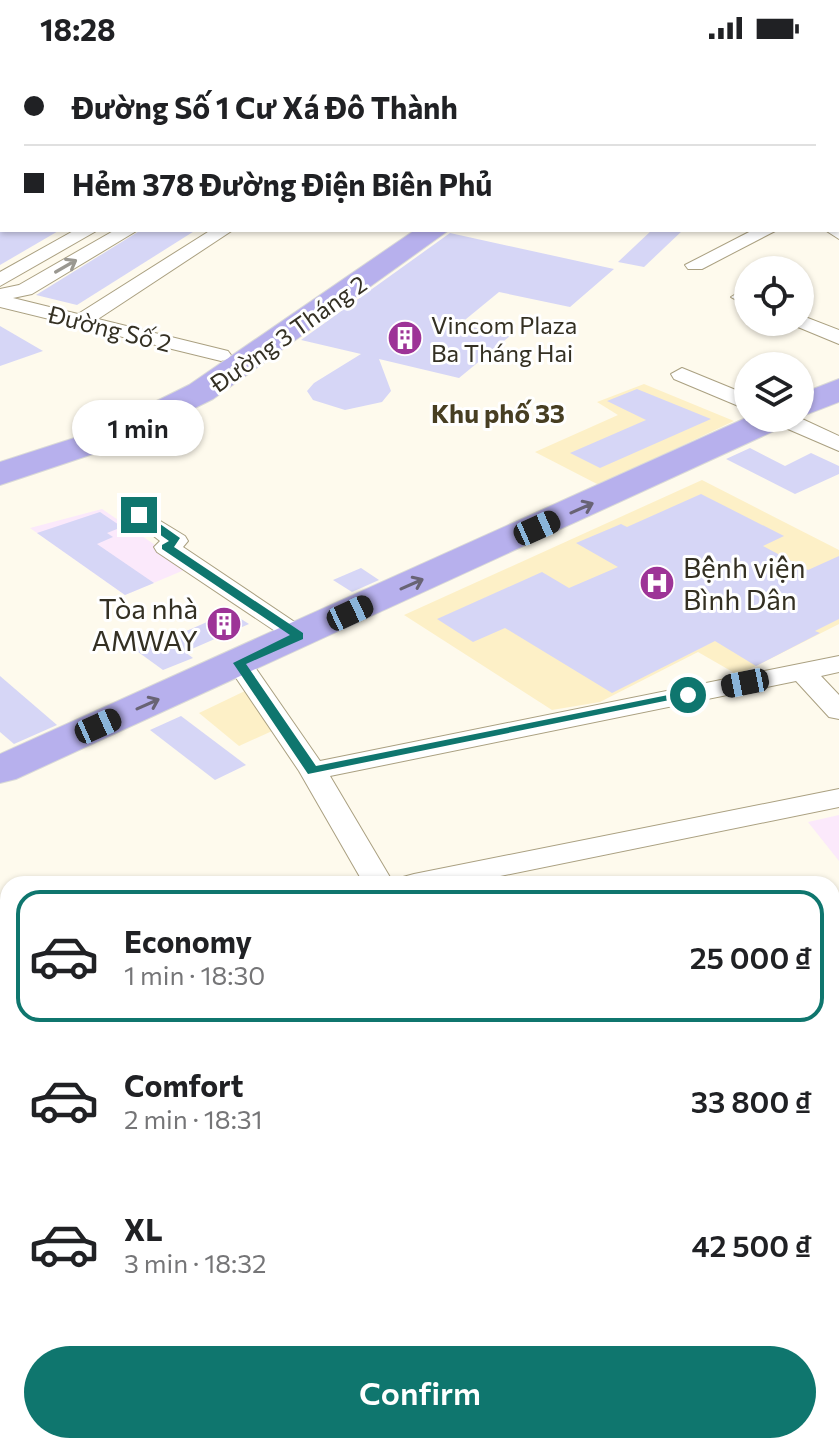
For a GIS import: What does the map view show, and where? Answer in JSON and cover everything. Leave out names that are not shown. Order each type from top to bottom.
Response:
[{"type":"main road","name":"Đường 3 Tháng 2","points":[[0,456],[113,415],[182,380],[398,232]]},
{"type":"main road","name":"Đường 3 Tháng 2","points":[[0,474],[108,438],[194,397],[431,232]]},
{"type":"main road","points":[[814,401],[839,389]]},
{"type":"main road","points":[[0,770],[744,432]]},
{"type":"street","points":[[0,280],[85,232]]},
{"type":"street","points":[[4,304],[126,232]]},
{"type":"street","points":[[81,321],[217,232]]},
{"type":"street","points":[[695,265],[764,232]]},
{"type":"street","name":"Đường Số 2","points":[[4,304],[221,355]]},
{"type":"street","points":[[814,327],[839,338]]},
{"type":"street","points":[[682,374],[734,397]]},
{"type":"street","points":[[813,432],[839,444]]},
{"type":"street","points":[[139,515],[176,541],[166,547],[299,636]]},
{"type":"street","points":[[239,663],[313,771],[374,876]]},
{"type":"street","points":[[313,771],[839,664]]},
{"type":"street","points":[[802,671],[839,711]]},
{"type":"street","points":[[454,876],[839,798]]},
{"type":"shaded area","points":[[644,384],[734,421],[599,485],[535,452],[618,415],[597,402]]},
{"type":"shaded area","name":"Bệnh viện Bình Dân","points":[[702,480],[839,550],[839,624],[738,675],[698,652],[600,702],[552,710],[404,615]]},
{"type":"shaded area","points":[[102,509],[189,568],[125,595],[30,528]]},
{"type":"shaded area","points":[[247,690],[281,727],[239,746],[199,713]]},
{"type":"shaded area","points":[[839,815],[839,861],[808,822]]},
{"type":"building","points":[[0,232],[57,232],[0,265]]},
{"type":"building","points":[[138,232],[193,232],[77,305],[36,295]]},
{"type":"building","points":[[650,232],[681,232],[644,267],[618,262]]},
{"type":"building","points":[[450,233],[614,269],[570,307],[499,292],[460,324],[510,336],[459,378],[379,359],[391,391],[382,402],[345,410],[313,400],[307,391],[314,383],[361,354],[301,340]]},
{"type":"building","points":[[0,326],[43,351],[0,366]]},
{"type":"building","points":[[637,389],[711,419],[600,468],[570,453],[646,420],[607,401]]},
{"type":"building","points":[[750,448],[785,466],[811,453],[839,466],[839,474],[795,494],[726,459]]},
{"type":"building","name":"Bệnh viện Bình Dân","points":[[701,494],[784,536],[763,546],[808,570],[839,556],[839,619],[815,631],[820,633],[756,666],[715,641],[612,693],[505,628],[473,642],[437,619],[542,572],[569,588],[618,567],[576,543],[621,524],[627,527]]},
{"type":"building","points":[[100,512],[122,527],[107,533],[113,537],[97,544],[154,583],[125,595],[37,533]]},
{"type":"building","points":[[361,568],[379,580],[352,592],[333,580]]},
{"type":"building","points":[[230,612],[249,624],[185,652],[193,658],[163,670],[134,649],[164,636],[168,639]]},
{"type":"building","points":[[0,676],[57,725],[14,744],[0,732]]},
{"type":"building","points":[[181,716],[246,765],[215,780],[150,730]]},
{"type":"place","name":"Vincom Plaza Ba Tháng Hai","points":[[405,338]]},
{"type":"place","name":"Bệnh viện Bình Dân","points":[[657,583]]},
{"type":"place","name":"Tòa nhà AMWAY","points":[[224,624]]},
{"type":"district","name":"Khu phố 33","points":[[498,412]]},
{"type":"route","points":[[139,515],[176,541],[166,547],[299,636],[239,663],[313,771],[688,695]]}]
